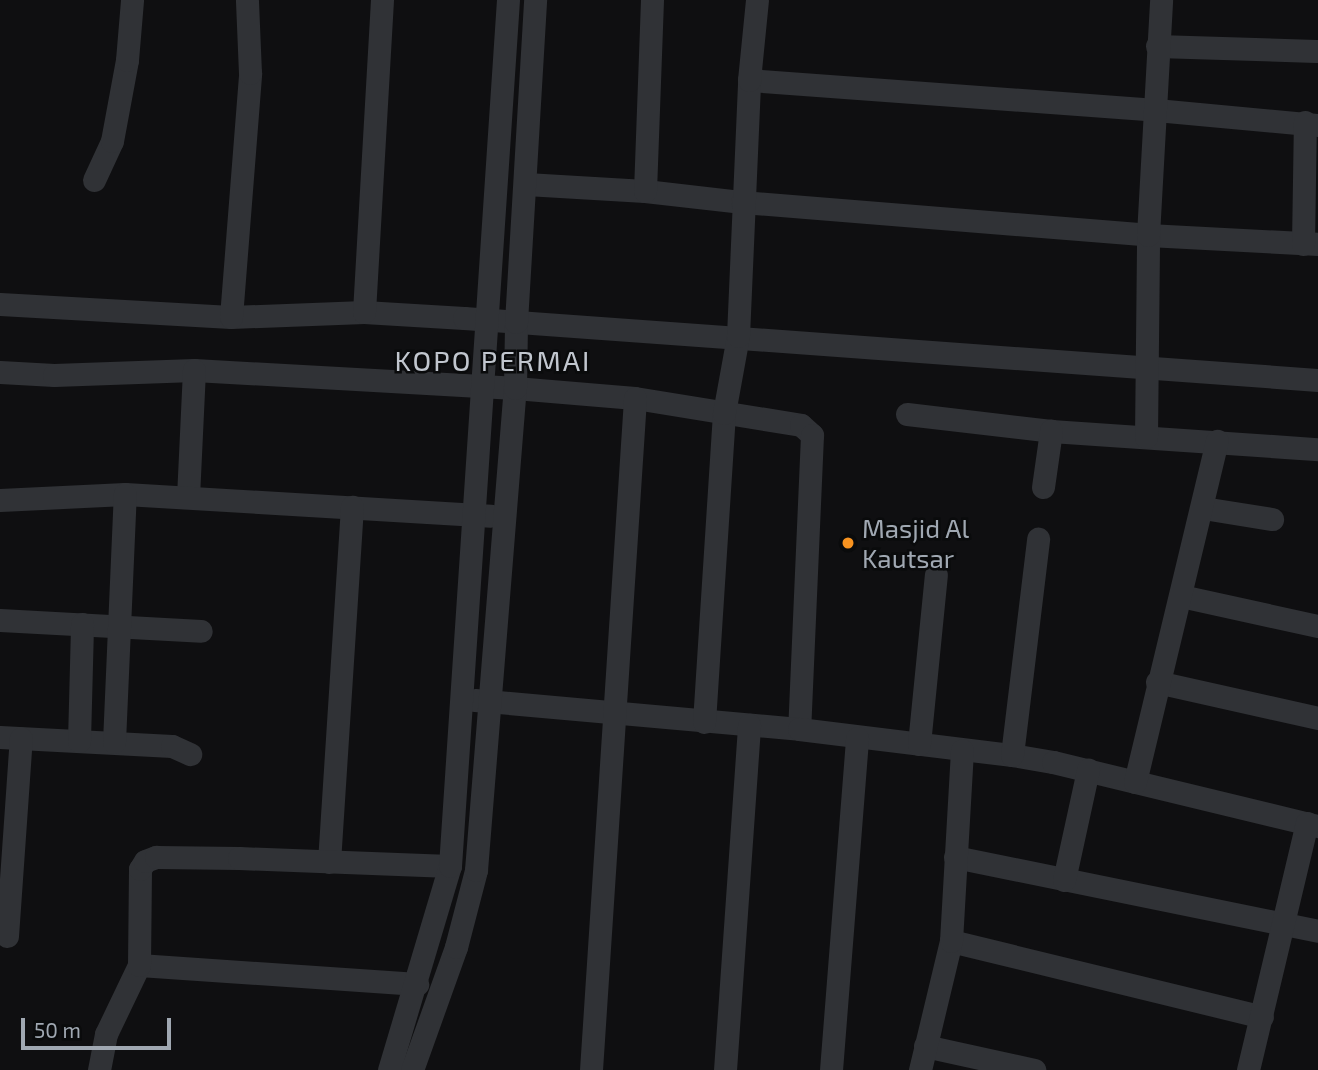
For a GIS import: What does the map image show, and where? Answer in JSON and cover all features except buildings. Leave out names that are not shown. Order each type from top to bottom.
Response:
[{"type":"street","points":[[94,180],[113,141],[127,60],[132,0]]},
{"type":"street","points":[[231,317],[250,73],[247,0]]},
{"type":"street","points":[[364,312],[382,0]]},
{"type":"street","points":[[389,1070],[417,984],[450,866],[475,700],[498,387],[508,0]]},
{"type":"street","points":[[489,516],[501,321],[526,184],[535,0]]},
{"type":"street","points":[[645,191],[652,0]]},
{"type":"street","points":[[704,722],[724,413],[738,336],[742,202],[757,0]]},
{"type":"street","points":[[1146,437],[1148,235],[1161,0]]},
{"type":"street","points":[[1157,46],[1316,51]]},
{"type":"street","points":[[526,184],[645,191],[742,202],[1148,235],[1310,244],[1312,124],[749,80]]},
{"type":"street","points":[[0,304],[231,317],[364,312],[738,336],[1145,370],[1318,380]]},
{"type":"street","points":[[188,497],[194,370]]},
{"type":"street","points":[[0,372],[54,375],[194,370],[498,387],[635,398],[801,425],[812,435],[799,729]]},
{"type":"street","points":[[591,1070],[635,398]]},
{"type":"street","points":[[907,414],[1051,430],[1318,449]]},
{"type":"street","points":[[1044,487],[1051,430]]},
{"type":"street","points":[[1135,782],[1217,441]]},
{"type":"street","points":[[0,500],[125,494],[489,516]]},
{"type":"street","points":[[114,742],[125,494]]},
{"type":"street","points":[[329,862],[352,507]]},
{"type":"street","points":[[1203,508],[1272,519]]},
{"type":"street","points":[[1012,755],[1038,539]]},
{"type":"street","points":[[919,744],[936,575]]},
{"type":"street","points":[[1181,596],[1318,626]]},
{"type":"street","points":[[0,620],[201,631]]},
{"type":"street","points":[[79,741],[82,624]]},
{"type":"street","points":[[1157,682],[1318,718]]},
{"type":"street","points":[[475,700],[799,729],[1012,755],[1088,770],[1312,825],[1283,923],[1248,1070]]},
{"type":"street","points":[[412,1070],[456,947],[476,870],[475,700]]},
{"type":"street","points":[[725,1070],[749,725]]},
{"type":"street","points":[[7,936],[10,738],[172,746],[190,754]]},
{"type":"street","points":[[831,1070],[857,738]]},
{"type":"street","points":[[920,1070],[951,942],[962,750]]},
{"type":"street","points":[[1064,880],[1088,770]]},
{"type":"street","points":[[99,1070],[106,1034],[139,965],[141,869],[145,860],[156,857],[239,858],[450,866]]},
{"type":"street","points":[[955,857],[1318,931]]},
{"type":"street","points":[[951,942],[1262,1017]]},
{"type":"street","points":[[139,965],[417,984]]},
{"type":"street","points":[[926,1046],[1034,1070]]},
{"type":"place","name":"Masjid Al Kautsar","points":[[848,543]]},
{"type":"district","name":"KOPO PERMAI","points":[[493,360]]}]
